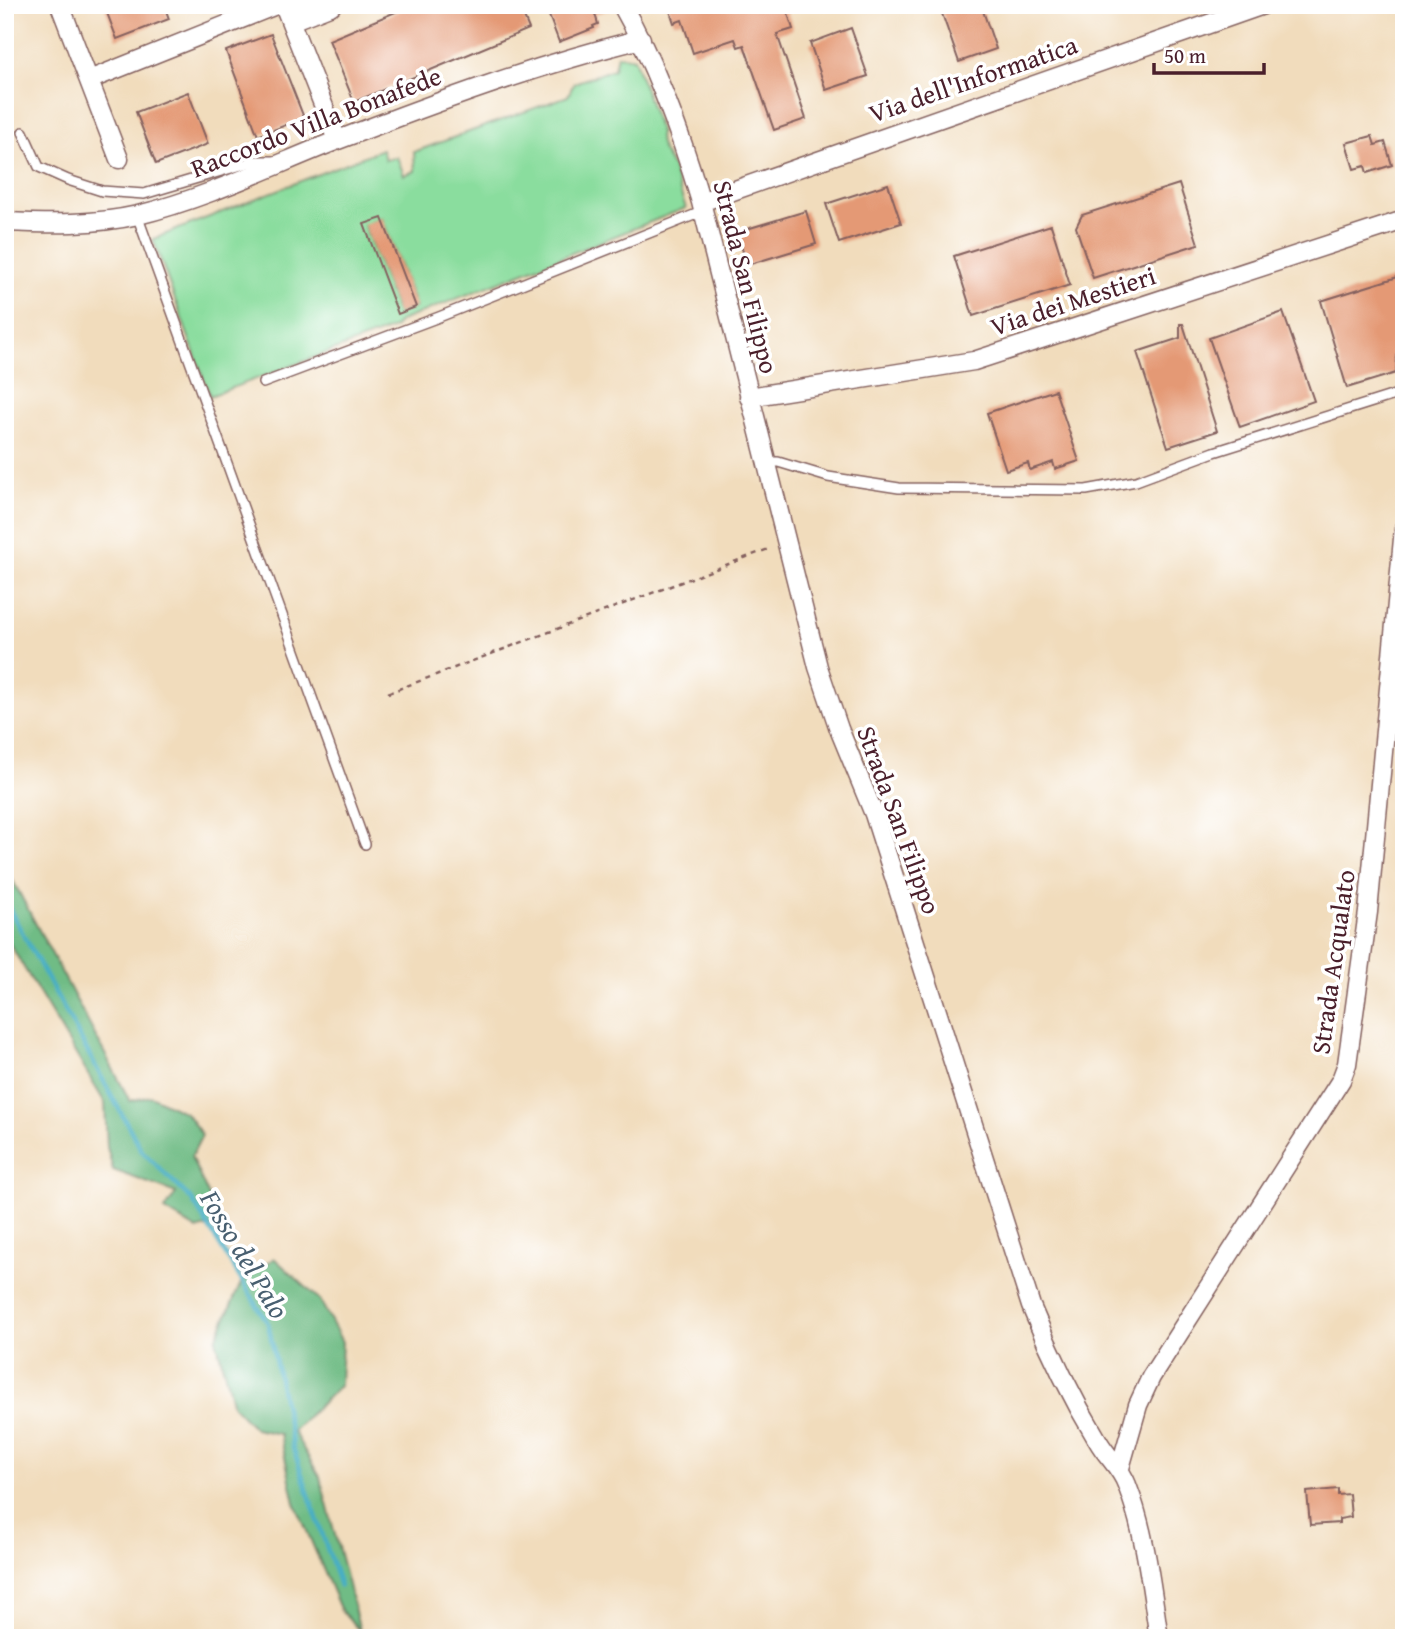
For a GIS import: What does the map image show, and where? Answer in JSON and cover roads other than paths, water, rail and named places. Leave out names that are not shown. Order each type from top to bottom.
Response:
[{"type":"street","points":[[60,5],[119,159]]},
{"type":"street","points":[[89,80],[276,5]]},
{"type":"street","points":[[332,5],[287,13],[337,140]]},
{"type":"street","name":"Strada San Filippo","points":[[622,5],[641,38],[683,141],[702,206],[818,667],[839,729],[874,814],[1031,1306],[1059,1372],[1099,1444],[1120,1468],[1127,1485],[1143,1543],[1160,1638]]},
{"type":"street","name":"Via dell'Informatica","points":[[702,206],[1263,5]]},
{"type":"street","name":"Raccordo Villa Bonafede","points":[[5,222],[69,224],[137,215],[188,199],[484,86],[581,54],[641,38]]},
{"type":"street","name":"Via dei Mestieri","points":[[749,397],[974,361],[1404,220]]},
{"type":"street","name":"Strada Acqualato","points":[[1120,1468],[1138,1405],[1151,1377],[1341,1080],[1347,1064],[1368,912],[1404,528]]},
{"type":"lane","points":[[23,132],[40,167],[102,191],[144,194],[255,161],[285,161]]},
{"type":"lane","points":[[263,383],[439,317],[702,206]]},
{"type":"lane","points":[[137,215],[365,844]]},
{"type":"lane","points":[[765,462],[778,462],[828,477],[899,488],[1086,489],[1136,481],[1214,452],[1404,392]]},
{"type":"waterway","name":"Fosso del Palo","points":[[5,901],[142,1151],[192,1200],[268,1323],[293,1448],[340,1586]]}]
